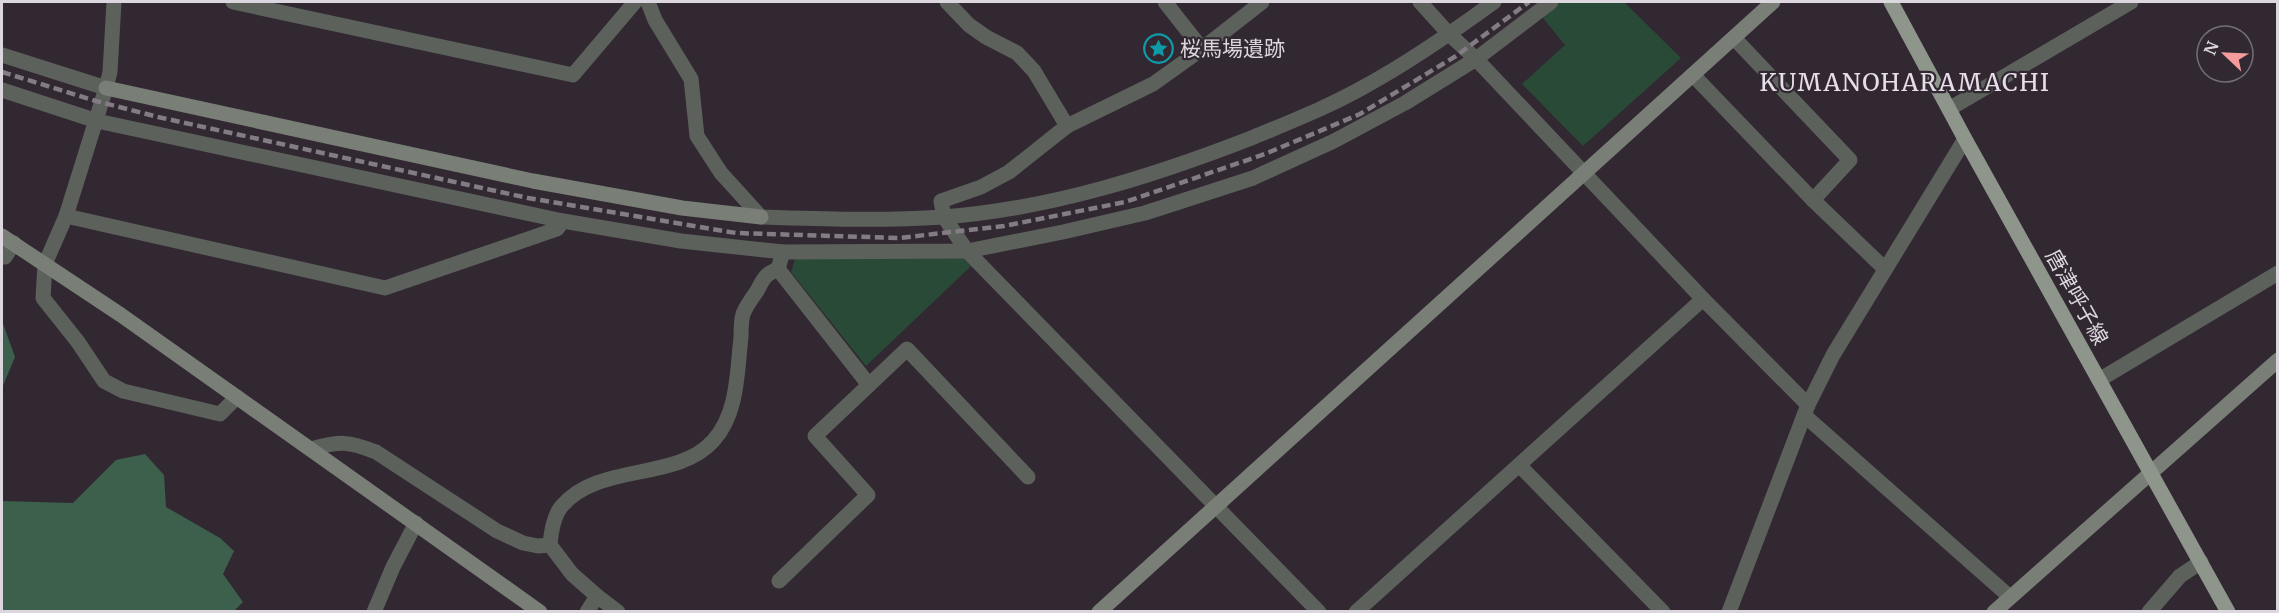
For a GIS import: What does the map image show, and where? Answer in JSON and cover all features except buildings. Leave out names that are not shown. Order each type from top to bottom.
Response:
[{"type":"main road","name":"唐津呼子線","points":[[1891,2],[2229,612]]},
{"type":"street","points":[[114,2],[110,72],[66,216],[45,264],[43,298],[78,342],[104,381],[123,391],[220,414],[237,397]]},
{"type":"street","points":[[233,2],[573,75],[635,2]]},
{"type":"street","points":[[648,2],[655,20],[691,79],[697,136],[721,173],[761,217]]},
{"type":"street","points":[[947,2],[969,25],[1017,53],[1034,70],[1067,126]]},
{"type":"street","points":[[1165,2],[1202,49]]},
{"type":"street","points":[[1262,2],[1153,84],[1067,126],[1009,172],[981,188],[940,201],[944,217],[967,251],[1319,612]]},
{"type":"street","points":[[1420,2],[1806,410],[2010,597]]},
{"type":"street","points":[[2,55],[106,88],[533,181],[682,208],[761,217],[863,220],[944,217],[1008,208],[1119,185],[1199,159],[1283,125],[1368,85],[1449,34],[1494,2]]},
{"type":"street","points":[[2,90],[96,121],[563,221],[681,242],[783,252],[967,251],[1145,213],[1253,178],[1334,141],[1405,102],[1476,59],[1551,2]]},
{"type":"street","points":[[1099,612],[1773,2]]},
{"type":"street","points":[[1949,109],[2131,2]]},
{"type":"street","points":[[1734,38],[1850,160],[1813,200]]},
{"type":"street","points":[[1693,75],[1813,200],[1885,269]]},
{"type":"street","points":[[1729,612],[1806,410],[1833,355],[1965,139]]},
{"type":"street","points":[[66,216],[385,288],[556,229],[563,221]]},
{"type":"street","points":[[2,257],[5,257],[8,240],[237,397],[540,612]]},
{"type":"street","points":[[778,269],[783,252]]},
{"type":"street","points":[[778,269],[869,385]]},
{"type":"street","points":[[618,612],[572,574],[550,545],[552,526],[560,508],[577,492],[603,481],[683,461],[703,452],[716,439],[726,422],[734,397],[743,314],[766,274],[778,269]]},
{"type":"street","points":[[2099,380],[2277,273]]},
{"type":"street","points":[[1356,612],[1703,299]]},
{"type":"street","points":[[779,581],[868,495],[815,436],[907,350],[1028,477]]},
{"type":"street","points":[[1994,612],[2277,360]]},
{"type":"street","points":[[311,449],[337,442],[358,445],[376,452],[497,531],[523,543],[538,546],[550,545]]},
{"type":"street","points":[[1519,465],[1663,612]]},
{"type":"street","points":[[374,612],[393,567],[416,523]]},
{"type":"street","points":[[2149,612],[2180,576],[2201,562]]},
{"type":"street","points":[[587,612],[597,596]]},
{"type":"green space","points":[[1561,2],[1624,2],[1681,58],[1583,146],[1522,84],[1565,45],[1542,17]]},
{"type":"green space","points":[[963,258],[971,266],[866,366],[791,272],[795,259]]},
{"type":"green space","points":[[2,321],[15,357],[2,388]]},
{"type":"green space","points":[[145,454],[164,475],[166,507],[220,538],[234,551],[223,574],[243,602],[234,611],[2,611],[2,501],[73,503],[116,460]]},
{"type":"railway","points":[[2,72],[96,101],[158,117],[528,198],[736,233],[899,238],[1004,226],[1125,202],[1265,154],[1360,114],[1456,56],[1529,2]]},
{"type":"place","name":"桜馬場遺跡","points":[[1159,48]]},
{"type":"district","name":"KUMANOHARAMACHI","points":[[1905,82]]}]
